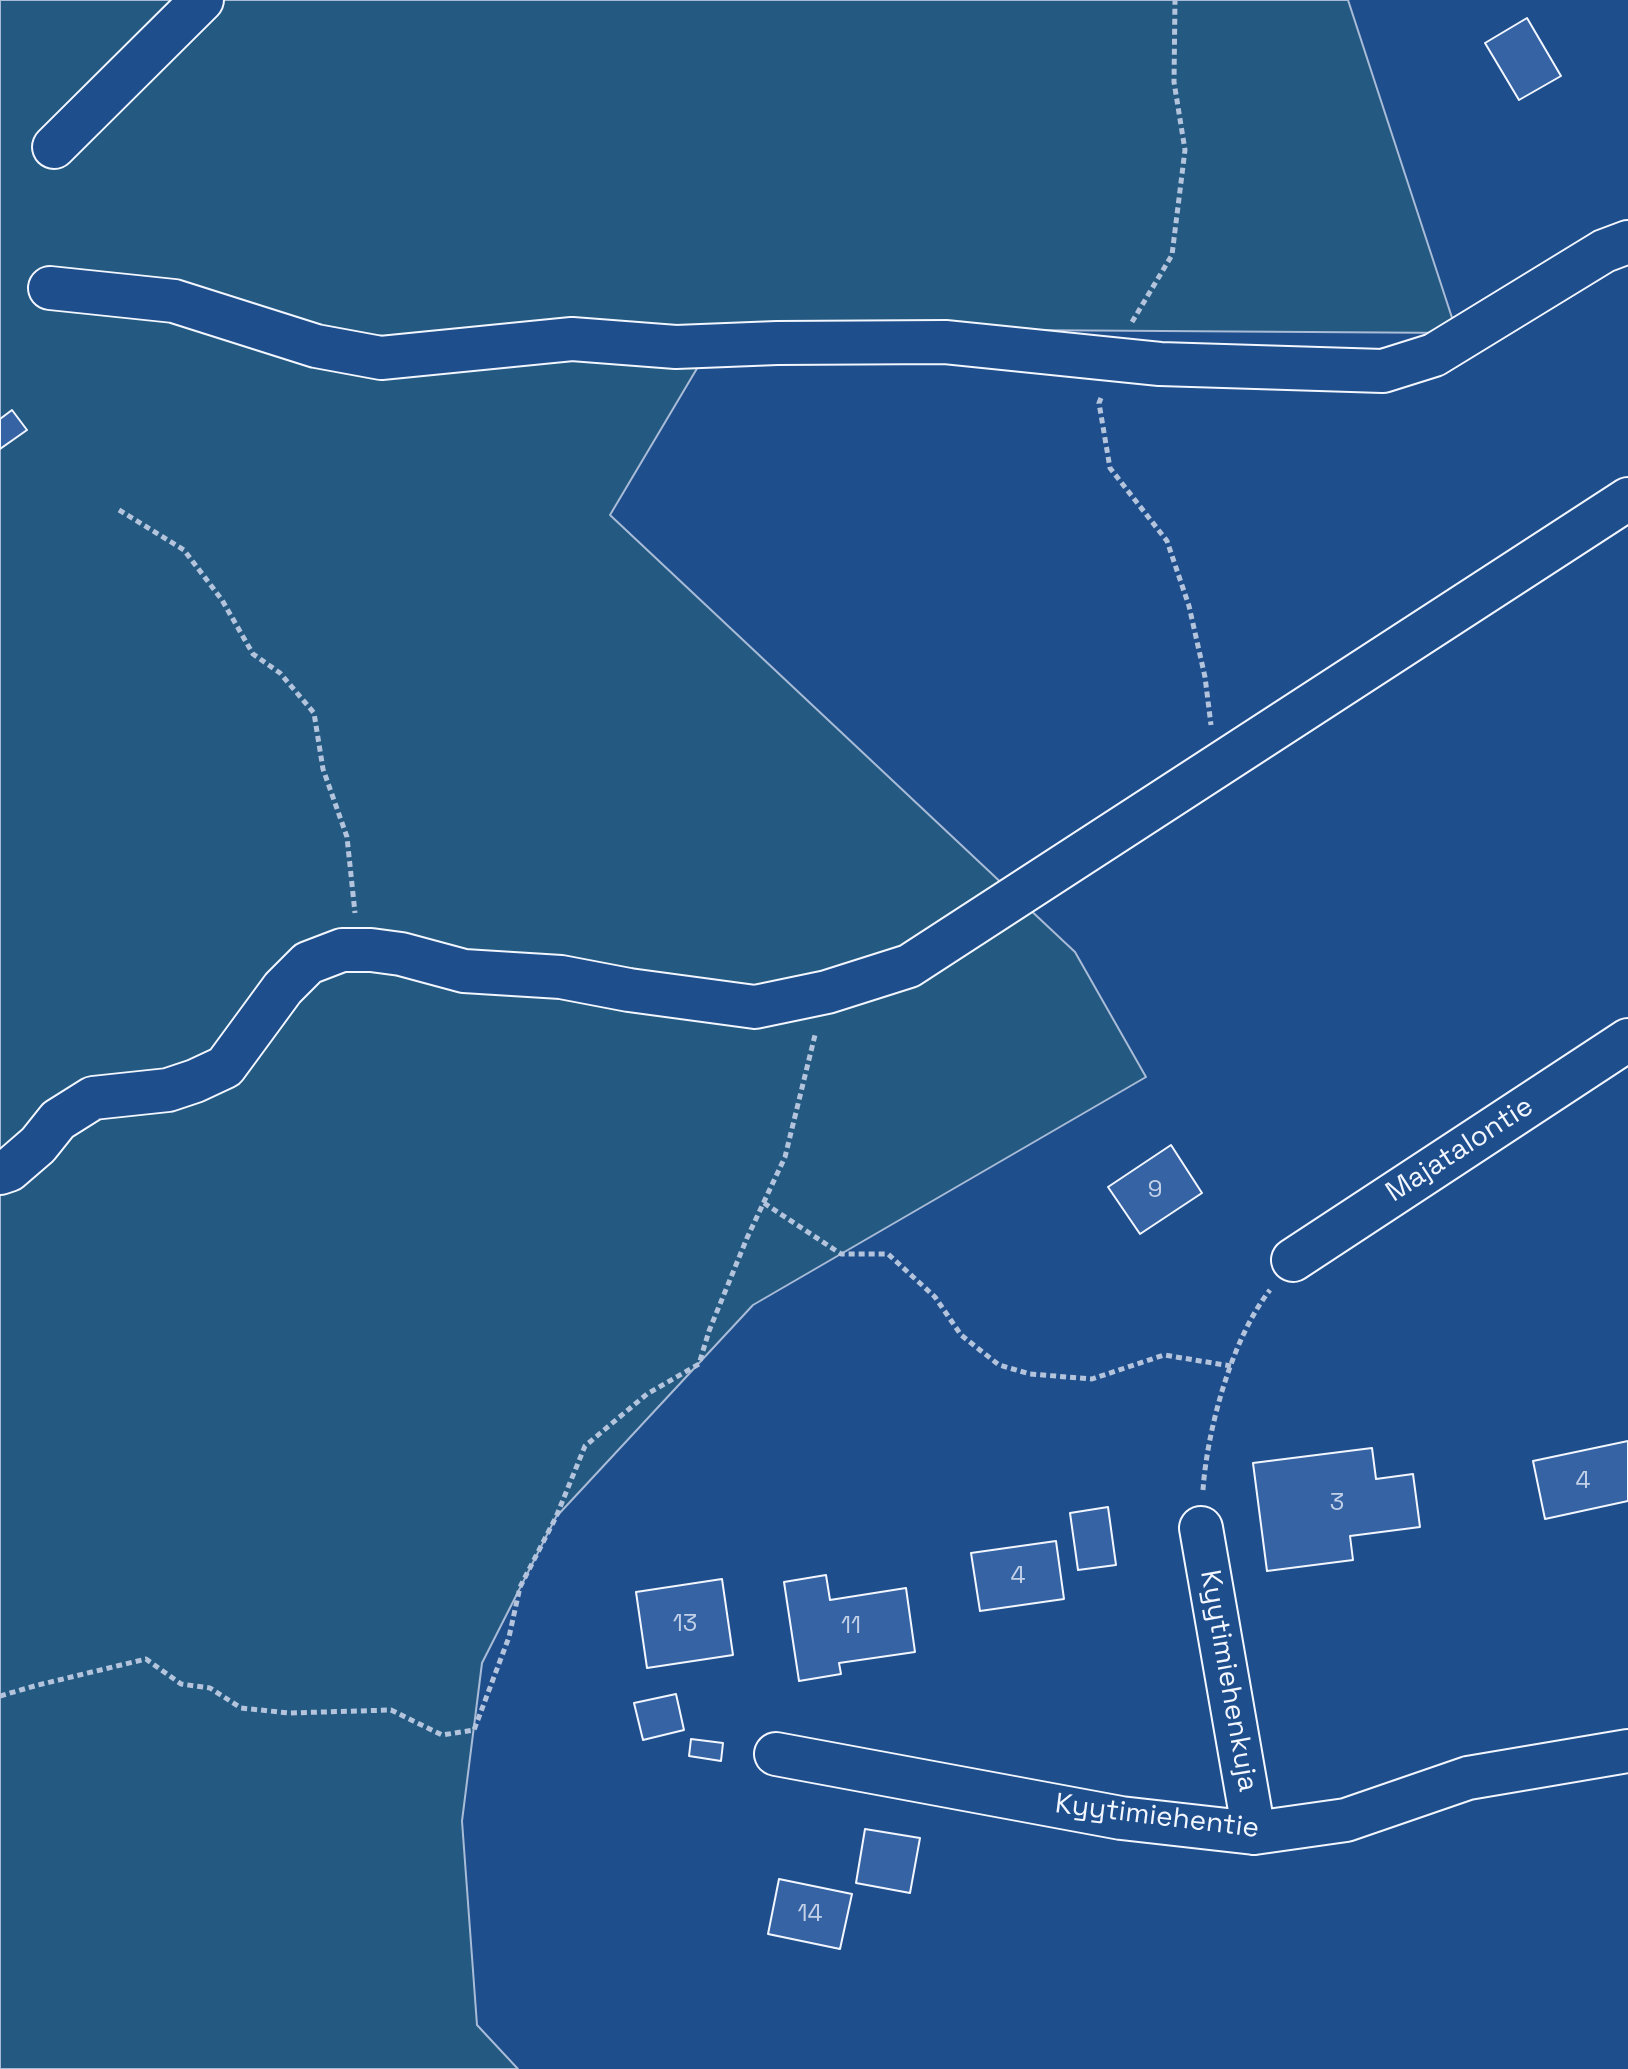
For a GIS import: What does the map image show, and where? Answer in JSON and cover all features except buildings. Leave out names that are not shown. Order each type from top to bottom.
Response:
[{"type":"street","points":[[54,147],[202,0]]},
{"type":"street","points":[[50,288],[174,301],[316,346],[381,358],[572,339],[676,347],[945,342],[1160,364],[1383,371],[1434,355],[1604,251],[1628,242]]},
{"type":"street","points":[[0,1173],[9,1170],[38,1145],[58,1120],[93,1098],[168,1090],[225,1067],[283,988],[308,963],[342,950],[401,954],[464,971],[561,977],[629,990],[755,1007],[827,992],[909,966],[1628,499]]},
{"type":"street","name":"Majatalontie","points":[[1293,1260],[1628,1040]]},
{"type":"street","name":"Kyytimiehenkuja","points":[[1201,1528],[1254,1833]]},
{"type":"street","name":"Kyytimiehentie","points":[[776,1754],[1121,1818],[1254,1833],[1346,1820],[1468,1778],[1628,1751]]},
{"type":"path","points":[[1175,0],[1174,82],[1185,150],[1172,255],[1113,359],[1099,403],[1110,468],[1167,541],[1189,606],[1205,677],[1212,730],[1212,769]]},
{"type":"path","points":[[119,510],[184,550],[222,600],[253,654],[280,673],[314,713],[323,769],[347,837],[358,950]]},
{"type":"path","points":[[0,1696],[146,1659],[181,1684],[210,1688],[241,1708],[289,1713],[391,1710],[442,1735],[474,1730],[509,1637],[520,1587],[556,1517],[585,1446],[647,1394],[699,1364],[709,1331],[785,1157],[827,992]]},
{"type":"path","points":[[764,1203],[841,1254],[888,1254],[935,1297],[961,1335],[999,1365],[1030,1374],[1092,1379],[1164,1355],[1231,1366]]},
{"type":"path","points":[[1201,1528],[1205,1459],[1222,1392],[1263,1299],[1293,1260]]},
{"type":"shaded area","points":[[0,0],[1348,0],[1457,333],[721,328],[610,515],[1075,952],[1146,1077],[753,1305],[556,1517],[482,1663],[462,1821],[477,2025],[518,2069],[0,2069]]}]
